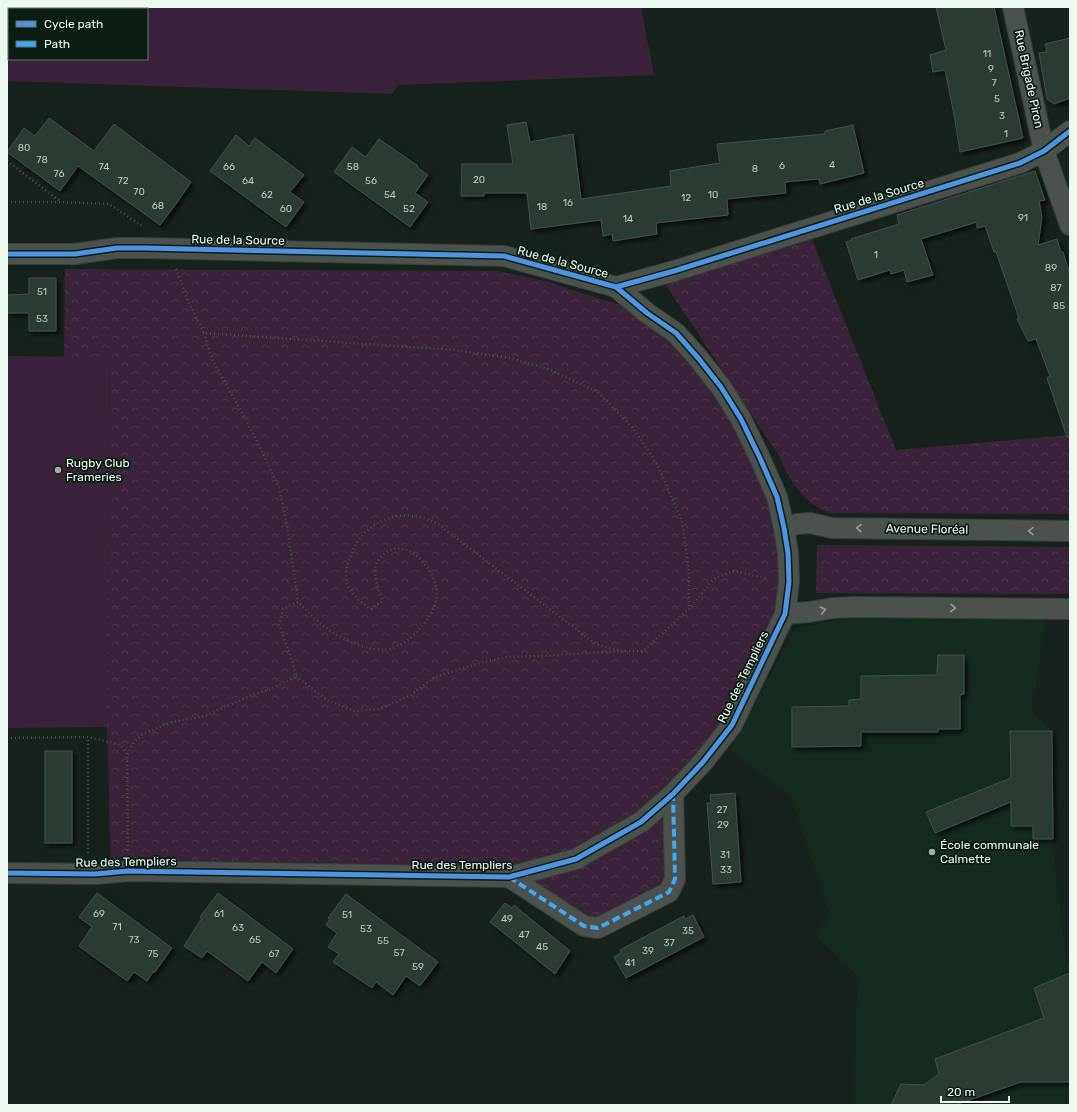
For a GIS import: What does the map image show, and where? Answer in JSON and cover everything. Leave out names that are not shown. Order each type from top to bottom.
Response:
[{"type":"street","name":"Rue Brigade Piron","points":[[1013,7],[1044,150],[1070,225]]},
{"type":"street","name":"Rue de la Source","points":[[7,254],[75,254],[117,248],[504,256],[616,287],[674,271],[1020,163],[1044,150],[1070,131]]},
{"type":"street","name":"Rue des Templiers","points":[[7,873],[88,873],[128,871],[509,877],[576,859],[641,822],[672,794],[702,762],[732,725],[785,614],[789,582],[788,553],[777,497],[741,419],[721,387],[699,359],[676,334],[647,313],[616,287]]},
{"type":"street","name":"Avenue Floréal","points":[[784,528],[797,524],[810,523],[832,528],[1070,531]]},
{"type":"street","points":[[785,614],[832,608],[854,607],[1070,609]]},
{"type":"street","points":[[509,877],[584,926],[598,928],[669,892],[675,879],[672,794]]},
{"type":"path","points":[[7,161],[61,202]]},
{"type":"path","points":[[7,202],[109,204],[142,226]]},
{"type":"path","points":[[169,249],[188,301],[204,333],[212,357],[256,439],[279,488],[287,525],[298,602],[325,627],[347,641],[367,648],[381,650],[395,648],[408,640],[418,631],[432,613],[438,596],[436,584],[428,567],[422,560],[407,551],[399,548],[389,550],[381,556],[377,563],[375,574],[382,601],[371,609],[356,597],[348,585],[346,577],[347,566],[351,554],[360,536],[380,522],[394,517],[410,515],[435,522],[597,645],[622,651]]},
{"type":"path","points":[[204,333],[454,350],[510,358],[548,369],[598,392],[633,428],[657,464],[682,521],[690,571],[689,609]]},
{"type":"path","points":[[298,602],[283,608],[279,625],[296,676],[326,700],[354,712],[380,709],[411,694],[433,678],[476,664],[508,656],[542,656],[643,651],[689,609],[714,579],[733,571],[789,582]]},
{"type":"path","points":[[128,871],[127,755],[134,742],[144,734],[172,722],[205,716],[252,695],[272,689],[296,676]]},
{"type":"path","points":[[7,738],[88,737],[117,744],[123,748],[127,755]]},
{"type":"path","points":[[88,737],[88,873]]},
{"type":"shaded area","name":"École communale Calmette","points":[[887,613],[1046,618],[1032,712],[1052,731],[1053,839],[1067,966],[1070,967],[1070,1105],[852,1105],[858,976],[815,935],[831,915],[791,796],[730,750],[796,628],[843,619]]},
{"type":"green space","points":[[7,7],[641,7],[654,75],[398,85],[392,94],[7,81]]},
{"type":"green space","points":[[808,229],[896,450],[1070,435],[1070,514],[829,513],[812,504],[800,492],[788,475],[779,456],[660,276]]},
{"type":"green space","points":[[65,269],[497,271],[546,281],[647,313],[676,333],[759,456],[789,582],[732,725],[673,794],[675,879],[598,928],[509,877],[111,872],[107,727],[110,357],[64,357]]},
{"type":"green space","name":"Rugby Club Frameries","points":[[7,356],[110,357],[107,727],[7,728]]},
{"type":"green space","points":[[817,545],[1070,547],[1070,594],[816,593]]},
{"type":"building","points":[[936,7],[994,7],[1023,138],[960,152],[945,70],[933,72],[930,55],[946,50]]},
{"type":"building","points":[[1070,38],[1070,98],[1054,104],[1047,99],[1039,53],[1047,52],[1045,44]]},
{"type":"building","points":[[49,118],[94,151],[114,124],[191,182],[160,225],[78,166],[60,191],[7,152],[24,128],[35,136]]},
{"type":"building","points":[[526,122],[530,142],[573,134],[581,199],[671,186],[670,171],[720,163],[717,144],[825,134],[825,131],[853,125],[864,173],[820,184],[819,179],[785,182],[786,193],[727,199],[728,215],[656,223],[657,234],[613,241],[612,234],[603,236],[601,220],[531,229],[527,193],[484,193],[484,196],[461,196],[462,164],[513,164],[507,125]]},
{"type":"building","points":[[236,135],[249,146],[255,138],[304,175],[290,192],[304,202],[286,227],[210,171]]},
{"type":"building","points":[[379,139],[418,166],[417,167],[428,175],[415,193],[428,202],[410,227],[334,172],[352,147],[366,157]]},
{"type":"building","points":[[1035,171],[1045,200],[1039,201],[1042,217],[1038,245],[1057,239],[1061,252],[1063,252],[1070,275],[1070,437],[1067,437],[1047,378],[1050,376],[1036,339],[1028,341],[1017,319],[1019,318],[996,252],[994,252],[985,226],[977,228],[977,222],[921,239],[933,275],[907,282],[904,270],[891,274],[890,270],[858,280],[846,242],[852,240],[851,239],[899,224],[897,215]]},
{"type":"building","points":[[29,278],[56,278],[56,331],[29,331],[29,313],[7,313],[7,295],[29,294]]},
{"type":"building","points":[[938,655],[964,655],[964,694],[960,695],[960,729],[938,729],[938,732],[861,732],[861,746],[792,747],[792,707],[849,706],[849,700],[861,699],[861,676],[937,675]]},
{"type":"building","points":[[1010,731],[1052,731],[1053,839],[1033,839],[1033,826],[1011,826],[1011,802],[935,833],[926,812],[1011,778]]},
{"type":"building","points":[[45,751],[72,751],[72,843],[45,843]]},
{"type":"building","points":[[735,793],[741,882],[713,884],[707,803],[711,803],[710,795]]},
{"type":"building","points":[[97,893],[172,948],[147,981],[134,972],[127,981],[79,946],[92,927],[79,917]]},
{"type":"building","points":[[218,893],[293,949],[276,973],[262,962],[248,981],[207,951],[202,958],[184,946],[202,918],[200,917]]},
{"type":"building","points":[[346,894],[438,962],[420,986],[406,976],[393,995],[376,982],[372,988],[333,962],[339,954],[328,947],[337,933],[326,925],[330,919],[328,918]]},
{"type":"building","points":[[505,903],[512,908],[514,905],[570,951],[555,974],[490,922]]},
{"type":"building","points":[[693,915],[704,937],[626,978],[614,957],[621,953],[620,950],[684,916],[685,919]]},
{"type":"building","points":[[1070,973],[1070,1082],[1021,1082],[955,1105],[891,1105],[901,1084],[924,1085],[939,1074],[935,1059],[1044,1018],[1034,988]]},
{"type":"marked path","points":[[509,877],[584,926],[598,928],[669,892],[675,879],[673,794]]},
{"type":"cycle path","points":[[7,254],[75,254],[117,248],[144,248],[504,256],[616,287],[674,271],[1020,163],[1044,151],[1070,131]]},
{"type":"cycle path","points":[[7,873],[95,874],[128,871],[509,877],[576,859],[641,822],[673,794],[703,762],[732,725],[785,614],[789,582],[788,553],[777,497],[741,419],[721,387],[676,333],[647,313],[616,287]]},
{"type":"place","name":"Rugby Club Frameries","points":[[58,470]]},
{"type":"place","name":"École communale Calmette","points":[[932,852]]}]
